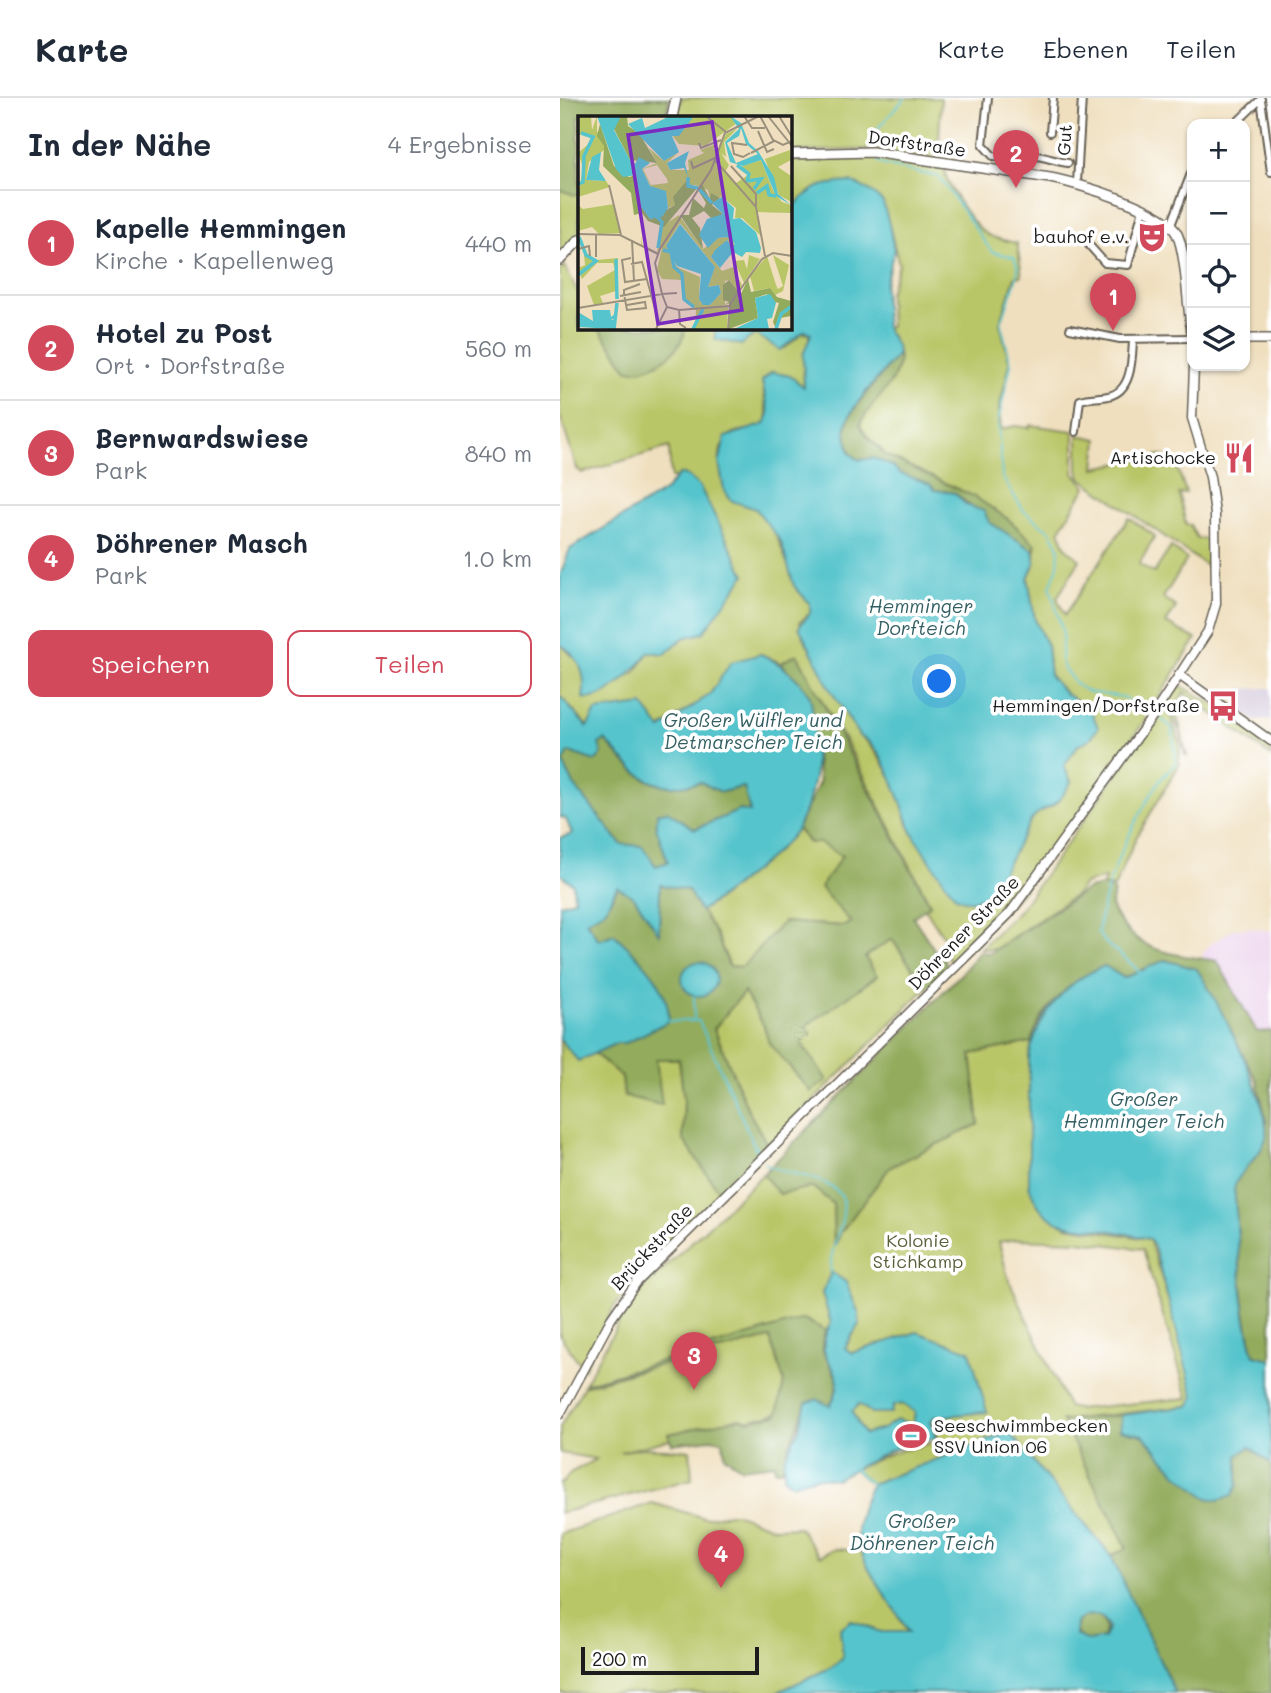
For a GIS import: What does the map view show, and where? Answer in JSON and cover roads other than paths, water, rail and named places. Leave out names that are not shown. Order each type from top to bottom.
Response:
[{"type":"main road","points":[[672,116],[676,98]]},
{"type":"main road","name":"Dorfstraße","points":[[791,154],[885,153],[1077,183],[1158,214],[1171,225]]},
{"type":"main road","points":[[1171,225],[1179,239],[1189,308]]},
{"type":"main road","points":[[560,260],[578,241]]},
{"type":"main road","points":[[1250,339],[1271,339]]},
{"type":"street","points":[[988,98],[983,145],[993,156],[1019,159],[1027,155],[1049,157],[1056,162],[1068,163]]},
{"type":"street","points":[[1050,132],[1053,98]]},
{"type":"street","name":"Gut","points":[[1077,183],[1082,98]]},
{"type":"street","points":[[1241,119],[1261,99]]},
{"type":"street","points":[[1261,99],[1271,172]]},
{"type":"street","points":[[1018,174],[1019,159]]},
{"type":"street","points":[[1171,225],[1188,182]]},
{"type":"street","points":[[1088,244],[1105,263],[1128,265],[1143,209]]},
{"type":"street","points":[[1070,329],[1133,340],[1187,338]]},
{"type":"street","points":[[1076,432],[1080,400],[1107,397],[1123,389],[1132,360],[1133,340]]},
{"type":"street","points":[[1194,371],[1192,418],[1214,498],[1216,604],[1210,627],[1179,675],[1271,741]]},
{"type":"street","name":"Döhrener Straße","points":[[766,1153],[1025,895],[1179,675]]},
{"type":"street","name":"Brückstraße","points":[[560,1414],[611,1319],[629,1292],[766,1153]]},
{"type":"water","name":"Hemminger Dorfteich","points":[[851,182],[869,190],[883,202],[894,251],[884,287],[886,329],[898,354],[860,399],[849,418],[846,432],[850,453],[859,460],[874,458],[894,467],[899,473],[930,484],[935,490],[955,493],[966,505],[984,511],[989,522],[1033,550],[1035,562],[1028,578],[1035,620],[1047,646],[1050,676],[1066,694],[1091,710],[1098,728],[1090,739],[1078,745],[1064,766],[1071,782],[1060,799],[1033,818],[994,885],[982,898],[976,900],[965,900],[956,896],[940,875],[911,830],[885,764],[869,742],[860,737],[830,689],[799,627],[810,613],[810,604],[794,586],[781,542],[756,509],[732,501],[724,490],[719,463],[725,437],[765,424],[769,414],[762,381],[772,372],[790,376],[804,387],[803,355],[811,334],[805,331],[780,350],[755,334],[741,345],[715,339],[715,329],[791,329],[791,209],[816,188]]},
{"type":"water","name":"Großer Wülfler und Detmarscher Teich","points":[[679,474],[688,476],[700,487],[745,575],[703,633],[683,638],[665,654],[649,652],[629,675],[610,690],[592,698],[583,698],[583,674],[573,655],[560,644],[560,576],[570,549],[666,490]]},
{"type":"water","name":"Großer Wülfler und Detmarscher Teich","points":[[761,654],[788,671],[809,695],[815,743],[815,770],[803,814],[792,836],[781,847],[738,884],[700,911],[688,890],[660,885],[659,934],[634,897],[617,887],[605,910],[586,921],[599,940],[614,934],[651,972],[664,994],[669,1021],[626,1043],[617,1043],[578,1061],[560,1039],[560,904],[574,900],[573,884],[560,874],[560,838],[572,834],[566,819],[560,817],[560,696],[587,727],[596,711],[643,705],[661,729],[710,694],[731,662]],"holes":[[[605,740],[635,771],[656,783],[683,786],[700,782],[721,792],[744,787],[750,812],[740,810],[695,829],[667,811],[657,813],[656,827],[668,862],[656,866],[642,846],[621,844],[574,785],[563,763],[569,752],[595,761],[602,754],[599,744]]]},
{"type":"water","name":"Großer Hemminger Teich","points":[[1165,960],[1197,969],[1241,1052],[1252,1077],[1265,1121],[1266,1138],[1263,1145],[1234,1188],[1242,1293],[1249,1335],[1254,1355],[1271,1359],[1271,1464],[1250,1447],[1238,1455],[1238,1485],[1233,1495],[1219,1500],[1207,1498],[1177,1474],[1143,1435],[1120,1430],[1122,1415],[1189,1406],[1194,1397],[1154,1246],[1149,1239],[1058,1222],[1041,1209],[1029,1185],[1029,1057],[1046,1014],[1065,990],[1091,972],[1105,966],[1124,978]]},
{"type":"water","points":[[699,962],[711,967],[716,979],[711,991],[699,996],[687,991],[682,979],[687,967]]},
{"type":"water","points":[[831,1272],[846,1282],[859,1314],[859,1324],[845,1348],[852,1353],[917,1332],[970,1351],[987,1412],[934,1417],[931,1422],[936,1438],[891,1450],[836,1479],[816,1477],[792,1484],[784,1478],[784,1458],[799,1430],[806,1403],[817,1399],[830,1406],[838,1381],[824,1349],[831,1323],[822,1293]],"holes":[[[859,1404],[871,1413],[891,1413],[893,1406],[902,1404],[915,1412],[913,1424],[897,1420],[883,1429],[864,1434],[852,1412]]]},
{"type":"water","name":"Großer Döhrener Teich","points":[[1009,1432],[1111,1556],[1175,1693],[776,1693],[832,1667],[843,1657],[840,1629],[851,1620],[881,1632],[909,1632],[877,1583],[858,1543],[859,1518],[871,1484]],"holes":[[[1085,1616],[1097,1616],[1105,1620],[1109,1627],[1104,1638],[1088,1641],[1075,1635],[1076,1622]]]},
{"type":"waterway","points":[[876,149],[878,128],[905,98]]},
{"type":"waterway","points":[[877,155],[878,161],[884,165],[939,177],[992,252],[1014,257],[1018,268],[1017,277],[1001,323],[1011,364],[998,422],[1002,477],[1024,511],[1051,532],[1059,547],[1058,566],[1050,587],[1063,633],[1061,659],[1064,669],[1077,685],[1088,692],[1123,697],[1150,712]]},
{"type":"waterway","points":[[1141,975],[1131,963],[1107,945],[1098,933],[1112,874],[1128,836],[1158,783],[1176,762],[1172,728],[1158,716]]},
{"type":"waterway","points":[[694,996],[694,1019]]},
{"type":"waterway","points":[[669,1021],[699,1021],[759,1156]]},
{"type":"waterway","points":[[764,1163],[815,1179],[842,1196],[843,1215],[832,1253],[831,1272]]},
{"type":"waterway","points":[[854,1469],[871,1484]]},
{"type":"place","name":"Hotel zu Post","points":[[1016,188]]},
{"type":"place","name":"bauhof e.v.","points":[[1152,237]]},
{"type":"place","name":"Kapelle Hemmingen","points":[[1113,331]]},
{"type":"place","name":"Artischocke","points":[[1239,458]]},
{"type":"place","name":"Hemmingen/Dorfstraße","points":[[1223,706]]},
{"type":"place","name":"Bernwardswiese","points":[[694,1390]]},
{"type":"place","name":"Seeschwimmbecken SSV Union 06","points":[[911,1436]]},
{"type":"place","name":"Döhrener Masch","points":[[721,1588]]},
{"type":"park label","name":"Kolonie Stichkamp","points":[[918,1251]]}]
